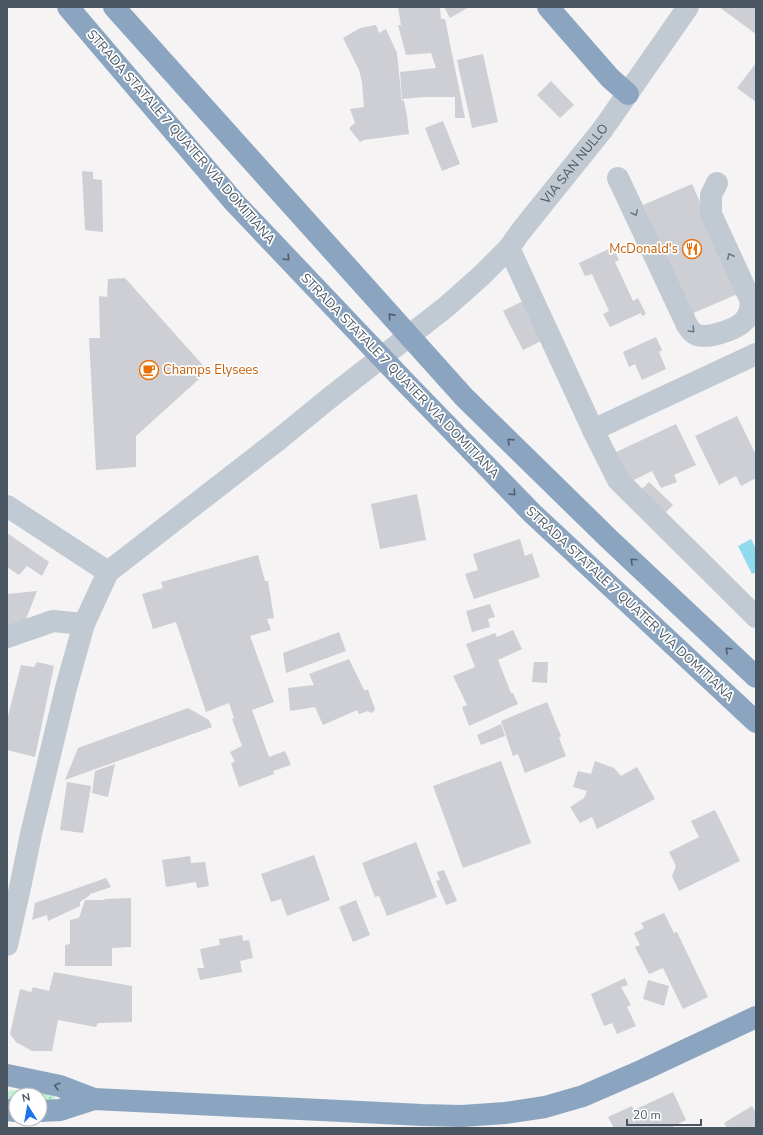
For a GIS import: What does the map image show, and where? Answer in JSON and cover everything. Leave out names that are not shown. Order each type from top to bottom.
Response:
[{"type":"highway","name":"STRADA STATALE 7 QUATER VIA DOMITIANA","points":[[68,7],[235,202],[406,383],[532,513],[756,722]]},
{"type":"highway","points":[[114,7],[464,397],[609,539],[756,677]]},
{"type":"highway","points":[[548,7],[610,78],[628,94]]},
{"type":"highway","points":[[7,1075],[60,1086],[94,1099],[422,1115],[462,1116],[505,1113],[545,1107],[583,1096],[643,1070],[755,1017]]},
{"type":"highway","points":[[48,1111],[60,1110],[94,1099]]},
{"type":"street","name":"VIA SAN NULLO","points":[[108,572],[446,307],[481,276],[509,248],[603,129],[688,7]]},
{"type":"street","points":[[618,178],[687,325],[695,334],[706,336],[725,332],[742,323],[750,311],[751,301],[711,214],[711,195],[717,183]]},
{"type":"street","points":[[509,248],[593,430],[618,480],[756,617]]},
{"type":"street","points":[[593,430],[756,354]]},
{"type":"street","points":[[7,506],[108,572],[84,624],[66,688],[30,834],[7,945]]},
{"type":"street","points":[[7,637],[53,621],[84,624]]},
{"type":"green space","points":[[48,1094],[53,1095],[55,1097],[54,1099],[48,1101]]},
{"type":"water","points":[[751,539],[756,549],[756,572],[752,574],[738,546]]},
{"type":"building","points":[[398,7],[440,7],[441,19],[445,19],[465,118],[455,118],[455,97],[402,99],[400,72],[436,68],[431,53],[406,55],[398,25],[401,25]]},
{"type":"building","points":[[444,7],[469,7],[450,18]]},
{"type":"building","points":[[719,7],[756,7],[756,34]]},
{"type":"building","points":[[376,25],[379,33],[386,29],[397,53],[402,103],[402,100],[404,101],[409,134],[364,140],[360,142],[349,128],[355,123],[350,109],[364,107],[362,82],[359,70],[343,38],[360,28]]},
{"type":"building","points":[[483,54],[498,122],[472,128],[457,60]]},
{"type":"building","points":[[756,63],[756,102],[737,88]]},
{"type":"building","points":[[551,81],[574,105],[560,118],[537,95]]},
{"type":"building","points":[[443,121],[460,164],[442,171],[425,128]]},
{"type":"building","points":[[82,171],[93,172],[93,179],[102,180],[103,232],[85,230]]},
{"type":"building","name":"McDonald's","points":[[692,184],[740,293],[691,314],[643,205]]},
{"type":"building","points":[[613,247],[619,260],[615,262],[633,301],[638,298],[646,314],[642,316],[641,313],[610,327],[603,314],[609,311],[592,274],[585,276],[579,263]]},
{"type":"building","points":[[125,278],[208,371],[136,436],[136,467],[96,470],[89,338],[100,338],[99,296],[107,297],[108,279]]},
{"type":"building","points":[[525,300],[545,339],[523,350],[503,311]]},
{"type":"building","points":[[656,337],[662,350],[659,352],[666,369],[642,380],[635,364],[629,367],[623,352]]},
{"type":"building","points":[[737,416],[756,455],[756,478],[741,486],[736,476],[719,485],[695,436]]},
{"type":"building","points":[[676,424],[696,465],[674,475],[677,482],[661,488],[652,471],[630,482],[612,454]]},
{"type":"building","points":[[649,482],[673,505],[664,514],[640,491]]},
{"type":"building","points":[[417,494],[426,540],[380,549],[371,504]]},
{"type":"building","points":[[7,533],[49,562],[42,576],[27,566],[19,575],[7,567]]},
{"type":"building","points":[[520,539],[525,556],[532,553],[540,577],[474,599],[465,574],[478,570],[473,554]]},
{"type":"building","points":[[258,555],[265,581],[268,581],[274,618],[267,619],[271,630],[250,636],[274,702],[252,710],[269,757],[285,751],[291,765],[273,771],[274,774],[239,787],[231,763],[235,762],[230,752],[242,746],[232,719],[234,718],[229,703],[206,712],[176,622],[153,629],[142,594],[163,588],[161,582]]},
{"type":"building","points":[[37,591],[24,624],[7,631],[7,594]]},
{"type":"building","points":[[490,604],[495,617],[488,619],[490,627],[472,632],[466,611]]},
{"type":"building","points":[[513,630],[522,649],[498,660],[511,693],[513,693],[518,704],[469,726],[462,707],[467,705],[453,676],[475,667],[466,644],[495,633],[497,637]]},
{"type":"building","points":[[339,632],[346,651],[286,673],[283,653]]},
{"type":"building","points":[[349,659],[364,690],[368,690],[375,709],[374,711],[371,713],[368,711],[359,714],[357,710],[323,725],[315,707],[290,711],[288,688],[314,685],[309,674]]},
{"type":"building","points":[[37,662],[54,666],[35,757],[7,750],[7,720],[21,665],[34,667]]},
{"type":"building","points":[[534,662],[548,662],[547,683],[532,682]]},
{"type":"building","points":[[547,702],[561,736],[559,738],[566,756],[525,773],[518,754],[513,756],[501,721]]},
{"type":"building","points":[[188,708],[209,720],[212,727],[65,780],[78,748]]},
{"type":"building","points":[[501,724],[505,736],[481,745],[477,735]]},
{"type":"building","points":[[501,761],[531,843],[463,868],[433,786]]},
{"type":"building","points":[[595,761],[614,768],[621,776],[637,767],[655,799],[597,829],[592,817],[580,823],[570,807],[584,798],[587,791],[573,787],[578,771],[591,774]]},
{"type":"building","points":[[115,764],[108,797],[92,793],[95,771]]},
{"type":"building","points":[[67,782],[91,786],[83,833],[60,830]]},
{"type":"building","points":[[715,810],[740,861],[679,891],[672,876],[676,866],[669,852],[699,837],[691,821]]},
{"type":"building","points":[[416,842],[437,897],[387,916],[379,896],[375,897],[362,863]]},
{"type":"building","points":[[314,855],[330,900],[287,916],[281,899],[271,902],[261,874]]},
{"type":"building","points":[[190,856],[191,863],[205,862],[209,886],[197,888],[196,882],[166,887],[162,860]]},
{"type":"building","points":[[444,870],[457,901],[446,905],[436,881],[440,880],[437,872]]},
{"type":"building","points":[[106,878],[111,887],[90,894],[80,902],[80,906],[48,921],[47,915],[32,920],[35,903]]},
{"type":"building","points":[[131,898],[131,947],[112,948],[112,966],[65,966],[65,945],[70,944],[70,920],[79,918],[85,900]]},
{"type":"building","points":[[356,900],[370,935],[353,942],[339,907]]},
{"type":"building","points":[[664,913],[674,933],[677,932],[708,997],[683,1009],[663,968],[649,974],[635,947],[640,945],[634,933],[644,928],[641,923]]},
{"type":"building","points":[[242,935],[243,941],[249,940],[253,958],[240,961],[242,972],[200,980],[197,968],[204,968],[200,949],[220,945],[219,939]]},
{"type":"building","points":[[54,972],[132,986],[132,1022],[98,1023],[96,1027],[58,1020],[52,1051],[32,1051],[16,1042],[10,1034],[20,989],[31,992],[33,987],[49,991]]},
{"type":"building","points":[[625,978],[628,985],[621,987],[631,1005],[627,1007],[636,1026],[617,1034],[612,1023],[604,1026],[591,994]]},
{"type":"building","points":[[648,980],[669,986],[664,1006],[643,999]]},
{"type":"building","points":[[673,1092],[686,1120],[670,1128],[614,1128],[608,1117],[632,1106],[634,1110]]},
{"type":"building","points":[[752,1106],[756,1113],[756,1128],[727,1128],[724,1123]]},
{"type":"place","name":"McDonald's","points":[[692,249]]},
{"type":"place","name":"Champs Elysees","points":[[149,370]]}]
